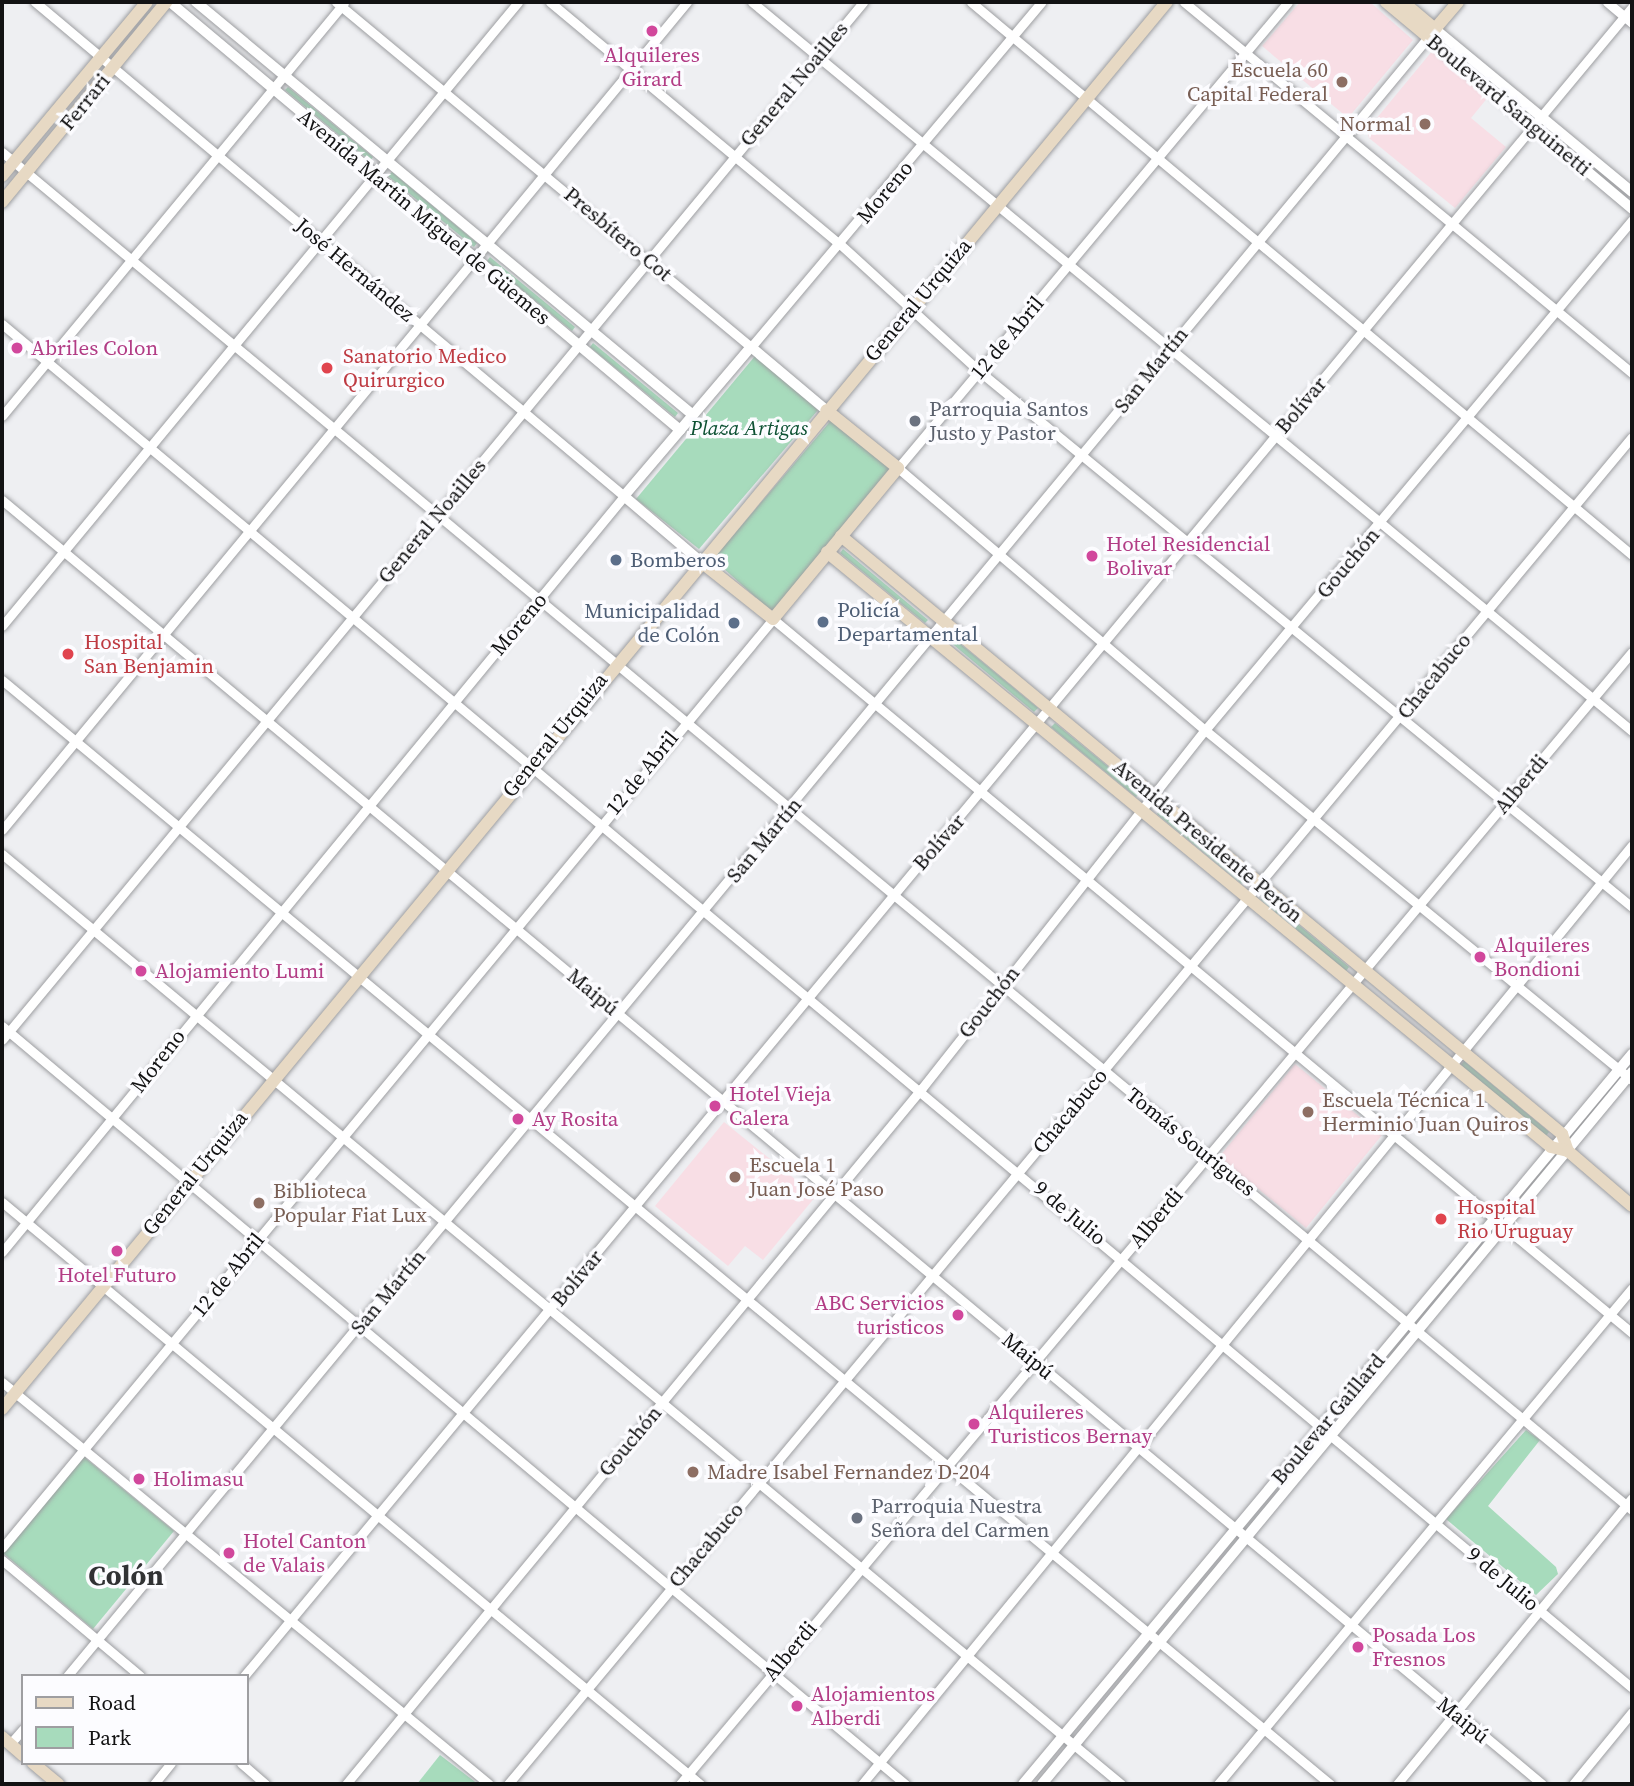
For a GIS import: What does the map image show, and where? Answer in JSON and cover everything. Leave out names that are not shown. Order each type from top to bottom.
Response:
[{"type":"main road","name":"Ferrari","points":[[2,176],[147,2]]},
{"type":"main road","name":"Ferrari","points":[[2,202],[168,2]]},
{"type":"main road","name":"General Urquiza","points":[[2,1409],[189,1183],[269,1079],[1167,2]]},
{"type":"main road","name":"Boulevard Sanguinetti","points":[[1386,2],[1432,33]]},
{"type":"main road","name":"Boulevard Sanguinetti","points":[[1403,2],[1432,33]]},
{"type":"main road","name":"San Martín","points":[[1432,33],[1458,2]]},
{"type":"main road","name":"Presbítero Cot","points":[[826,410],[898,468]]},
{"type":"main road","name":"12 de Abril","points":[[773,619],[898,468]]},
{"type":"main road","name":"Avenida Presidente Perón","points":[[841,536],[1562,1134],[1568,1151]]},
{"type":"main road","name":"Avenida Presidente Perón","points":[[827,552],[1551,1147],[1568,1151],[1632,1206]]},
{"type":"main road","name":"José Hernández","points":[[700,561],[773,619]]},
{"type":"main road","points":[[6,1741],[21,1753]]},
{"type":"main road","points":[[35,1765],[58,1784]]},
{"type":"street","name":"José Hernández","points":[[35,2],[216,157],[321,240],[700,561]]},
{"type":"street","name":"Avenida Martin Miguel de Güemes","points":[[168,2],[680,430]]},
{"type":"street","name":"Avenida Martin Miguel de Güemes","points":[[196,2],[693,415]]},
{"type":"street","points":[[2,626],[519,2]]},
{"type":"street","points":[[551,2],[841,245],[979,371],[1189,539],[1632,907]]},
{"type":"street","points":[[2,830],[687,2]]},
{"type":"street","points":[[752,2],[1380,526],[1487,610],[1632,731]]},
{"type":"street","name":"General Noailles","points":[[4,1033],[93,930],[863,2]]},
{"type":"street","points":[[971,2],[1159,158],[1256,244],[1364,330],[1632,555]]},
{"type":"street","name":"Moreno","points":[[2,1252],[113,1119],[192,1017],[624,496],[841,245],[1042,2]]},
{"type":"street","points":[[1184,2],[1632,373]]},
{"type":"street","name":"12 de Abril","points":[[898,468],[1288,2]]},
{"type":"street","points":[[1607,2],[1628,20]]},
{"type":"street","points":[[2,416],[341,3]]},
{"type":"street","name":"Presbítero Cot","points":[[341,3],[826,410]]},
{"type":"street","name":"Bolívar","points":[[246,1674],[724,1102],[893,894],[1051,711],[1103,641],[1537,120],[1628,20],[1632,7]]},
{"type":"street","name":"Boulevard Sanguinetti","points":[[1432,33],[1537,120],[1632,192]]},
{"type":"street","name":"San Martín","points":[[69,1674],[933,639],[1167,349],[1432,33]]},
{"type":"street","name":"Boulevard Sanguinetti","points":[[1537,120],[1632,209]]},
{"type":"street","name":"Tomás Sourigues","points":[[2,152],[130,262],[235,344],[614,663],[687,719],[1000,987],[1309,1238],[1521,1418],[1630,1504]]},
{"type":"street","name":"Gouchón","points":[[346,1784],[922,1088],[1084,880],[1143,812],[1205,730],[1380,526],[1632,220]]},
{"type":"street","name":"9 de Julio","points":[[2,324],[250,530],[451,705],[922,1088],[1632,1688]]},
{"type":"street","name":"Chacabuco","points":[[508,1784],[1632,437]]},
{"type":"street","points":[[898,468],[999,557],[1103,641],[1205,730],[1315,817],[1628,1075]]},
{"type":"street","name":"Maipú","points":[[2,500],[267,720],[365,809],[515,927],[1542,1784]]},
{"type":"street","points":[[773,619],[1632,1333]]},
{"type":"street","name":"12 de Abril","points":[[2,1548],[598,826],[773,619]]},
{"type":"street","name":"Alberdi","points":[[680,1784],[1632,652]]},
{"type":"street","points":[[2,680],[179,826],[279,914],[428,1032],[637,1206],[745,1301],[948,1465],[1052,1555],[1160,1641],[1330,1784]]},
{"type":"street","points":[[862,1784],[1140,1450],[1450,1063],[1632,845]]},
{"type":"street","points":[[2,854],[192,1017],[862,1568],[969,1657],[1061,1739],[1074,1746],[1121,1784]]},
{"type":"street","points":[[4,1033],[113,1119],[465,1412],[574,1508],[905,1784]]},
{"type":"street","name":"Boulevar Gaillard","points":[[1042,1784],[1507,1227],[1628,1075],[1632,1054]]},
{"type":"street","name":"Boulevar Gaillard","points":[[1023,1784],[1496,1219],[1562,1134],[1628,1075]]},
{"type":"street","points":[[2,1202],[700,1784]]},
{"type":"street","points":[[1218,1784],[1632,1288]]},
{"type":"street","points":[[2,1382],[489,1784]]},
{"type":"street","points":[[1397,1784],[1540,1608],[1630,1504]]},
{"type":"street","points":[[2,1560],[137,1674]]},
{"type":"street","points":[[1573,1784],[1632,1712]]},
{"type":"street","points":[[6,1741],[21,1730]]},
{"type":"street","points":[[154,1784],[169,1765]]},
{"type":"street","points":[[243,1765],[265,1784]]},
{"type":"shaded area","name":"Escuela 60 Capital Federal","points":[[1300,2],[1370,2],[1413,40],[1348,118],[1262,46]]},
{"type":"shaded area","name":"Normal","points":[[1433,50],[1489,96],[1471,118],[1506,147],[1455,208],[1369,138],[1367,130]]},
{"type":"shaded area","points":[[1295,1064],[1382,1135],[1306,1228],[1219,1157]]},
{"type":"shaded area","name":"Escuela 1 Juan José Paso","points":[[724,1122],[816,1196],[763,1260],[745,1246],[728,1266],[655,1206]]},
{"type":"green space","points":[[288,87],[373,157],[370,161],[285,90]]},
{"type":"green space","points":[[392,172],[477,243],[474,247],[388,176]]},
{"type":"green space","points":[[490,257],[575,327],[572,331],[487,261]]},
{"type":"green space","points":[[593,343],[678,413],[675,417],[590,347]]},
{"type":"green space","name":"Plaza Artigas","points":[[755,356],[818,410],[699,549],[636,499]]},
{"type":"green space","points":[[833,418],[890,468],[772,612],[713,559]]},
{"type":"green space","points":[[843,549],[928,620],[925,623],[840,553]]},
{"type":"green space","points":[[953,638],[1038,708],[1034,712],[949,641]]},
{"type":"green space","points":[[1055,723],[1140,793],[1136,797],[1051,727]]},
{"type":"green space","points":[[1160,810],[1245,880],[1242,884],[1157,814]]},
{"type":"green space","points":[[1264,896],[1349,967],[1346,971],[1261,900]]},
{"type":"green space","points":[[1464,1061],[1549,1132],[1546,1136],[1461,1065]]},
{"type":"green space","points":[[1526,1430],[1540,1440],[1488,1506],[1556,1567],[1558,1574],[1536,1595],[1446,1519]]},
{"type":"green space","points":[[84,1457],[174,1531],[93,1629],[3,1553]]},
{"type":"green space","points":[[440,1755],[478,1784],[417,1784]]},
{"type":"place","name":"Alquileres Girard","points":[[652,31]]},
{"type":"place","name":"Escuela 60 Capital Federal","points":[[1342,82]]},
{"type":"place","name":"Normal","points":[[1425,124]]},
{"type":"place","name":"Abriles Colon","points":[[17,348]]},
{"type":"place","name":"Sanatorio Medico Quirurgico","points":[[327,368]]},
{"type":"place","name":"Parroquia Santos Justo y Pastor","points":[[915,421]]},
{"type":"place","name":"Hotel Residencial Bolivar","points":[[1092,556]]},
{"type":"place","name":"Bomberos","points":[[616,560]]},
{"type":"place","name":"Policía Departamental","points":[[823,622]]},
{"type":"place","name":"Municipalidad de Colón","points":[[734,623]]},
{"type":"place","name":"Hospital San Benjamin","points":[[68,654]]},
{"type":"place","name":"Alquileres Bondioni","points":[[1480,957]]},
{"type":"place","name":"Alojamiento Lumi","points":[[141,971]]},
{"type":"place","name":"Hotel Vieja Calera","points":[[715,1106]]},
{"type":"place","name":"Escuela Técnica 1 Herminio Juan Quiros","points":[[1308,1112]]},
{"type":"place","name":"Ay Rosita","points":[[518,1119]]},
{"type":"place","name":"Escuela 1 Juan José Paso","points":[[735,1177]]},
{"type":"place","name":"Biblioteca Popular Fiat Lux","points":[[259,1203]]},
{"type":"place","name":"Hospital Rio Uruguay","points":[[1441,1219]]},
{"type":"place","name":"Hotel Futuro","points":[[117,1251]]},
{"type":"place","name":"ABC Servicios turisticos","points":[[958,1315]]},
{"type":"place","name":"Alquileres Turisticos Bernay","points":[[974,1424]]},
{"type":"place","name":"Madre Isabel Fernandez D-204","points":[[693,1472]]},
{"type":"place","name":"Holimasu","points":[[139,1479]]},
{"type":"place","name":"Parroquia Nuestra Señora del Carmen","points":[[857,1518]]},
{"type":"place","name":"Hotel Canton de Valais","points":[[229,1553]]},
{"type":"place","name":"Posada Los Fresnos","points":[[1358,1647]]},
{"type":"place","name":"Alojamientos Alberdi","points":[[797,1706]]},
{"type":"district","name":"Colón","points":[[126,1575]]}]
